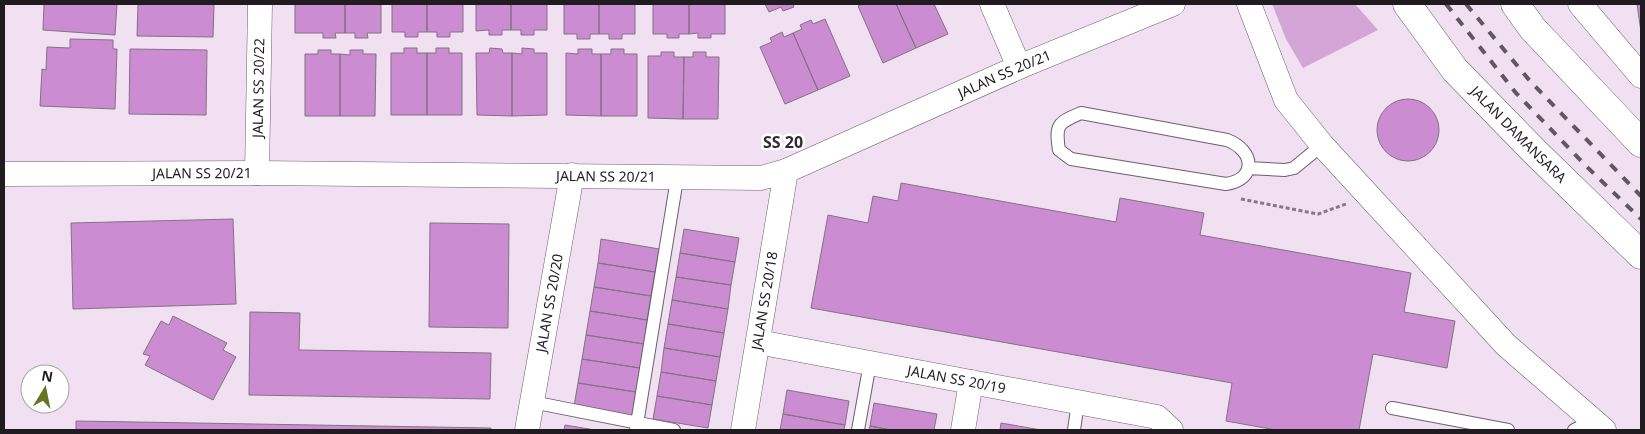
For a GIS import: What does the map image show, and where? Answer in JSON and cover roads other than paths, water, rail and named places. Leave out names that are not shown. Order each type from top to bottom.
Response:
[{"type":"main road","name":"JALAN DAMANSARA","points":[[1407,4],[1455,70],[1535,152],[1641,255]]},
{"type":"main road","points":[[1515,4],[1533,29],[1641,143]]},
{"type":"street","name":"JALAN SS 20/22","points":[[257,173],[260,4]]},
{"type":"street","points":[[992,4],[1019,66]]},
{"type":"street","name":"JALAN SS 20/21","points":[[4,174],[257,173],[572,175],[677,179],[761,178],[786,171],[1019,66],[1173,4]]},
{"type":"street","points":[[1249,4],[1286,100],[1322,145],[1506,345],[1590,427]]},
{"type":"street","points":[[1580,4],[1641,76]]},
{"type":"street","points":[[1614,114],[1641,122]]},
{"type":"street","name":"JALAN SS 20/18","points":[[743,430],[786,171]]},
{"type":"street","name":"JALAN SS 20/20","points":[[527,430],[572,175]]},
{"type":"street","name":"JALAN SS 20/19","points":[[758,342],[1078,402],[1164,423]]},
{"type":"street","points":[[963,430],[972,382]]},
{"type":"lane","points":[[1081,113],[1227,140],[1236,143],[1244,150],[1248,158],[1248,168],[1244,176],[1237,182],[1226,184],[1071,159],[1059,150],[1056,133],[1063,120],[1081,113]]},
{"type":"lane","points":[[1248,168],[1285,170],[1294,168],[1322,145]]},
{"type":"lane","points":[[636,427],[677,179]]},
{"type":"lane","points":[[858,430],[870,363]]},
{"type":"lane","points":[[532,402],[636,427],[674,430]]},
{"type":"lane","points":[[1074,430],[1078,402]]},
{"type":"lane","points":[[1392,408],[1508,430]]},
{"type":"railway","points":[[1446,4],[1516,93],[1585,165],[1641,219]]},
{"type":"railway","points":[[1466,4],[1530,81],[1641,196]]},
{"type":"district","name":"SS 20","points":[[783,142]]}]
